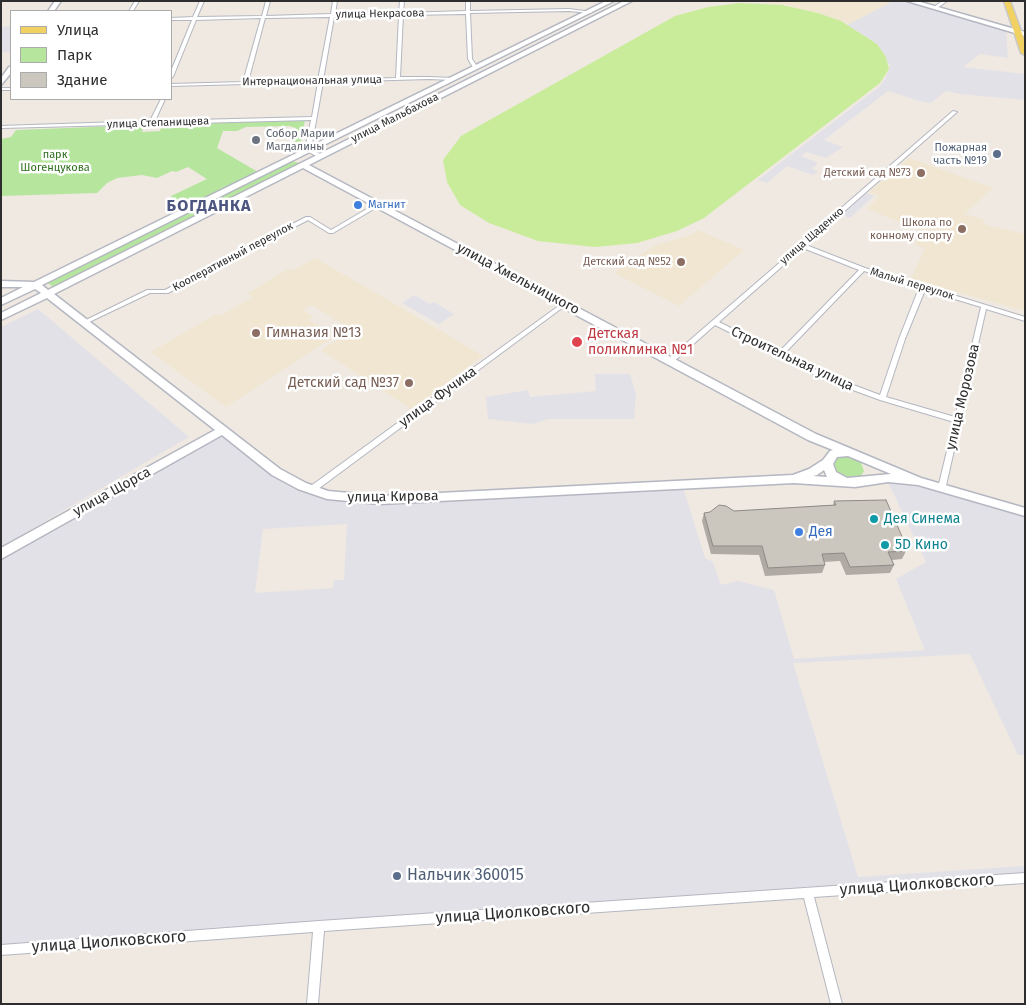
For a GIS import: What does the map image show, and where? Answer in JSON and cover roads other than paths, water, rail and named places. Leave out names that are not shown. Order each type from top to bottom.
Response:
[{"type":"main road","name":"улица Мальбахова","points":[[308,150],[590,12],[599,4],[610,1]]},
{"type":"main road","name":"улица Мальбахова","points":[[1,302],[299,161],[320,156],[628,1]]},
{"type":"main road","points":[[910,1],[1023,34]]},
{"type":"main road","points":[[1007,1],[1023,34]]},
{"type":"main road","points":[[1013,1],[1023,34],[1025,53]]},
{"type":"main road","points":[[1,83],[10,70]]},
{"type":"main road","points":[[299,161],[308,150]]},
{"type":"main road","name":"улица Мальбахова","points":[[1,317],[299,161]]},
{"type":"main road","name":"улица Хмельницкого","points":[[299,161],[377,205],[812,436],[918,481]]},
{"type":"main road","points":[[1,284],[36,285]]},
{"type":"main road","name":"улица Кирова","points":[[36,285],[276,472],[311,490],[340,498],[380,500],[794,479]]},
{"type":"main road","name":"улица Щорса","points":[[1,554],[223,430]]},
{"type":"main road","points":[[812,436],[827,461],[831,474],[844,482]]},
{"type":"main road","points":[[794,479],[813,472],[838,452],[858,456],[870,469],[869,476],[864,481]]},
{"type":"main road","points":[[794,479],[855,483],[888,478],[918,481],[1025,512]]},
{"type":"street","points":[[172,75],[202,1]]},
{"type":"street","points":[[245,83],[268,1]]},
{"type":"street","points":[[320,156],[308,150],[335,1]]},
{"type":"street","points":[[398,79],[402,1]]},
{"type":"street","points":[[468,1],[470,59],[476,68]]},
{"type":"street","points":[[533,1],[534,11]]},
{"type":"street","points":[[935,8],[945,1]]},
{"type":"street","name":"улица Некрасова","points":[[172,19],[569,10],[590,12]]},
{"type":"street","name":"Интернациональная улица","points":[[172,85],[453,79]]},
{"type":"street","points":[[152,123],[163,100]]},
{"type":"street","name":"улица Щаденко","points":[[670,361],[955,112]]},
{"type":"street","name":"улица Степанищева","points":[[1,128],[314,118]]},
{"type":"street","name":"Кооперативный переулок","points":[[84,322],[125,301],[129,302],[149,292],[166,292],[308,218],[331,232],[377,205]]},
{"type":"street","name":"Малый переулок","points":[[801,245],[863,270],[1025,319]]},
{"type":"street","points":[[780,355],[863,270]]},
{"type":"street","points":[[882,398],[902,339],[923,288]]},
{"type":"street","name":"улица Фучика","points":[[311,490],[564,304]]},
{"type":"street","name":"улица Морозова","points":[[942,488],[984,306]]},
{"type":"street","name":"Строительная улица","points":[[714,322],[825,376],[882,398],[957,420]]},
{"type":"street","name":"улица Циолковского","points":[[1,950],[319,926],[1025,878]]},
{"type":"street","points":[[807,892],[837,1004]]},
{"type":"street","points":[[312,1004],[319,926]]},
{"type":"place","name":"Собор Марии Магдалины","points":[[256,140]]},
{"type":"place","name":"Пожарная часть №19","points":[[997,154]]},
{"type":"place","name":"Детский сад №73","points":[[921,173]]},
{"type":"place","name":"Магнит","points":[[358,205]]},
{"type":"place","name":"Школа по конному спорту","points":[[962,229]]},
{"type":"place","name":"Детский сад №52","points":[[681,262]]},
{"type":"place","name":"Гимназия №13","points":[[256,333]]},
{"type":"place","name":"Детская поликлинка №1","points":[[577,342]]},
{"type":"place","name":"Детский сад №37","points":[[409,383]]},
{"type":"place","name":"Дея Синема","points":[[874,519]]},
{"type":"place","name":"Дея","points":[[799,532]]},
{"type":"place","name":"5D Кино","points":[[885,545]]},
{"type":"place","name":"Нальчик 360015","points":[[397,876]]},
{"type":"district","name":"БОГДАНКА","points":[[209,207]]},
{"type":"park label","name":"парк Шогенцукова","points":[[55,161]]}]
